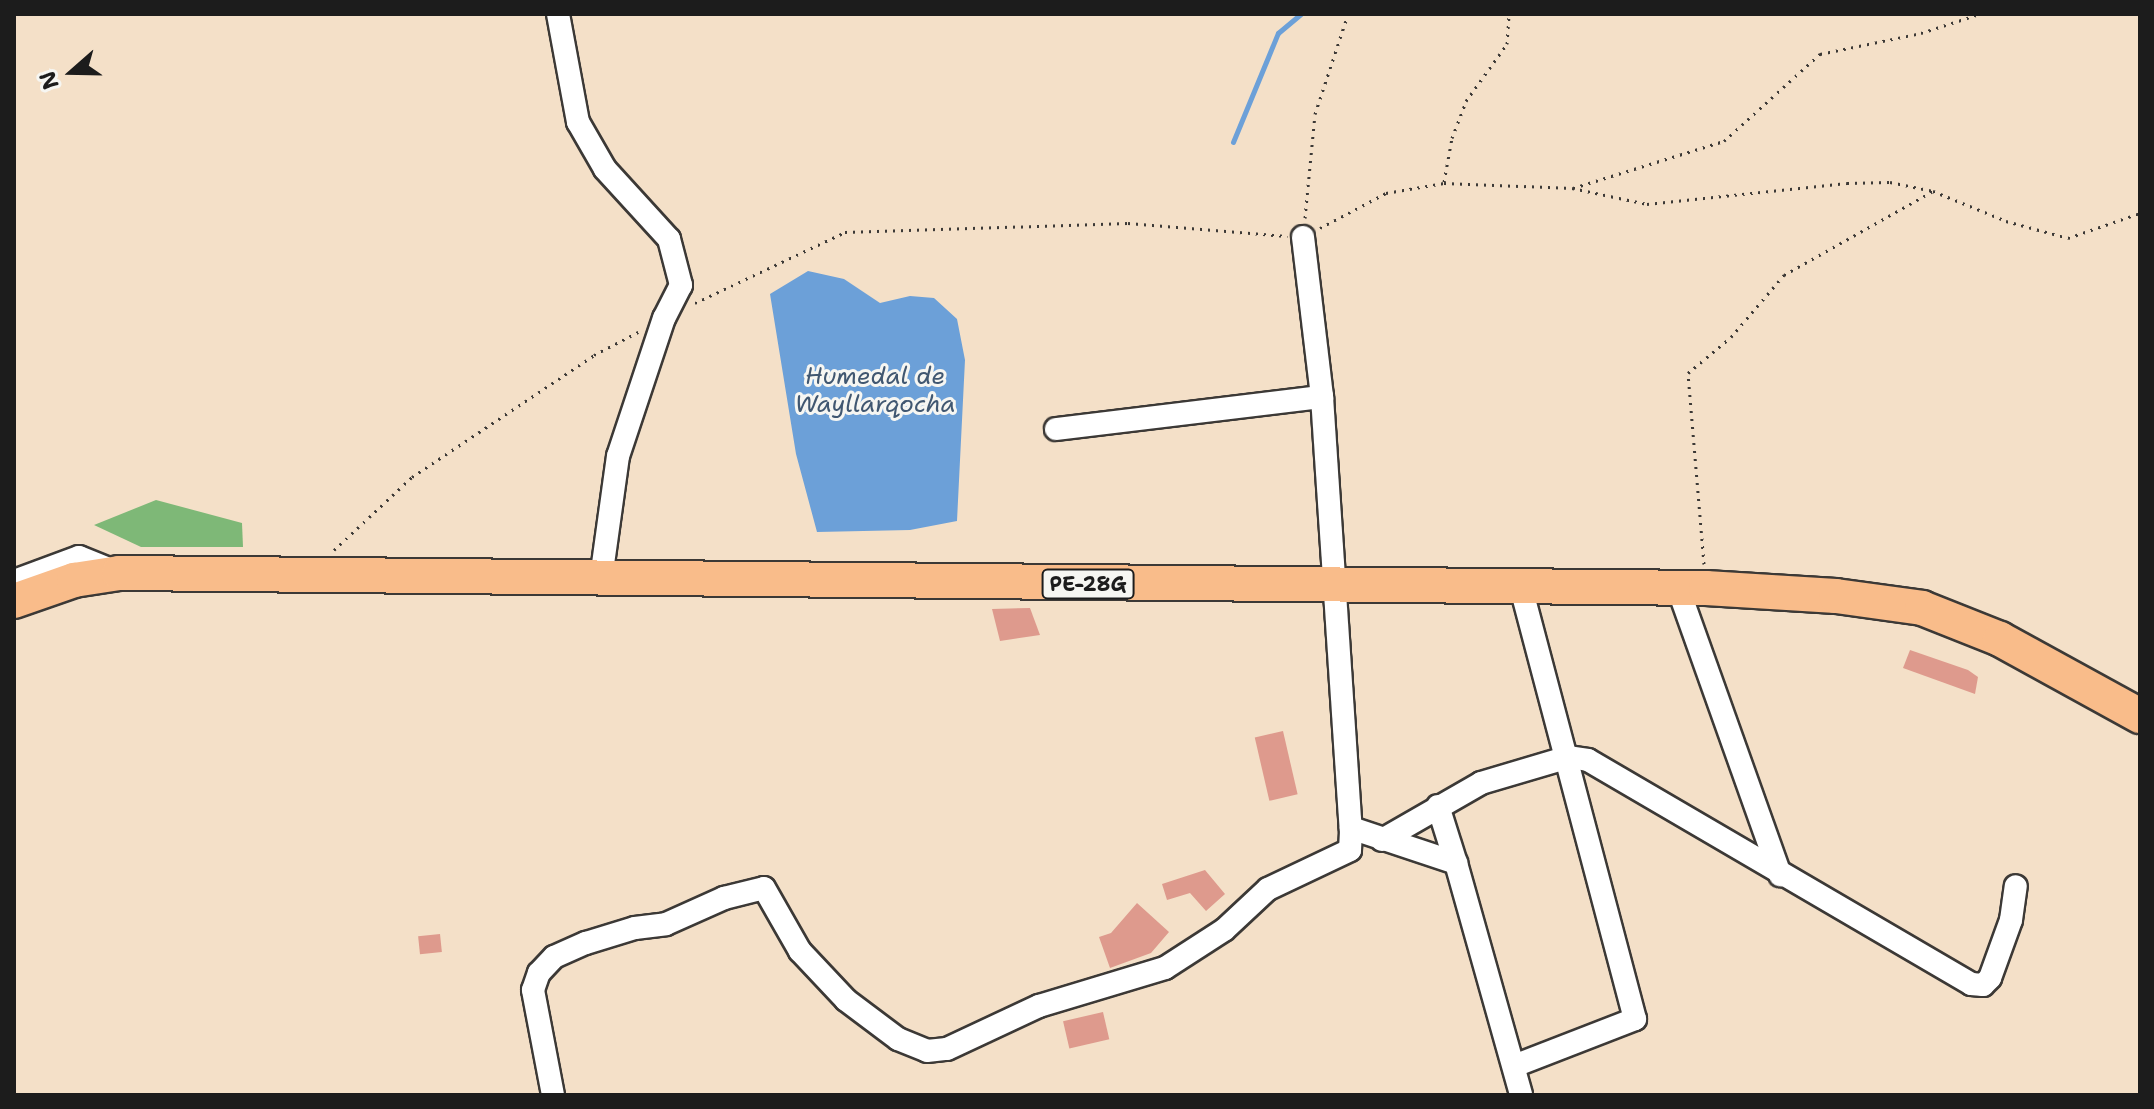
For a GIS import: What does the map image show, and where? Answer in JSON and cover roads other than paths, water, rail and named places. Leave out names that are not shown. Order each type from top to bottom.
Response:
[{"type":"highway","name":"PE-28G","points":[[14,601],[74,580],[119,573],[1692,588],[1836,596],[1922,608],[2000,639],[2140,716]]},
{"type":"street","points":[[558,14],[578,122],[605,169],[669,239],[681,285],[664,318],[618,456],[601,578]]},
{"type":"street","points":[[553,1095],[533,990],[539,973],[554,957],[586,943],[635,928],[666,924],[724,898],[764,888],[800,951],[846,1000],[898,1039],[927,1051],[947,1049],[1039,1006],[1165,968],[1224,930],[1268,889],[1350,850],[1322,397],[1303,237]]},
{"type":"street","points":[[1056,429],[1322,397]]},
{"type":"street","points":[[14,581],[79,557],[119,573]]},
{"type":"street","points":[[1514,1066],[1635,1019],[1569,757],[1521,587]]},
{"type":"street","points":[[1692,588],[1780,875]]},
{"type":"street","points":[[1382,840],[1481,783],[1569,757],[1588,760],[1971,984],[1983,985],[1990,978],[2011,920],[2016,886]]},
{"type":"street","points":[[1438,806],[1521,1095]]},
{"type":"street","points":[[1351,828],[1456,863]]},
{"type":"water","name":"Humedal de Wayllarqocha","points":[[808,271],[844,279],[880,303],[910,296],[934,298],[957,319],[965,360],[957,521],[910,530],[817,532],[796,454],[770,294]]},
{"type":"waterway","points":[[1233,142],[1278,33],[1301,14]]}]
